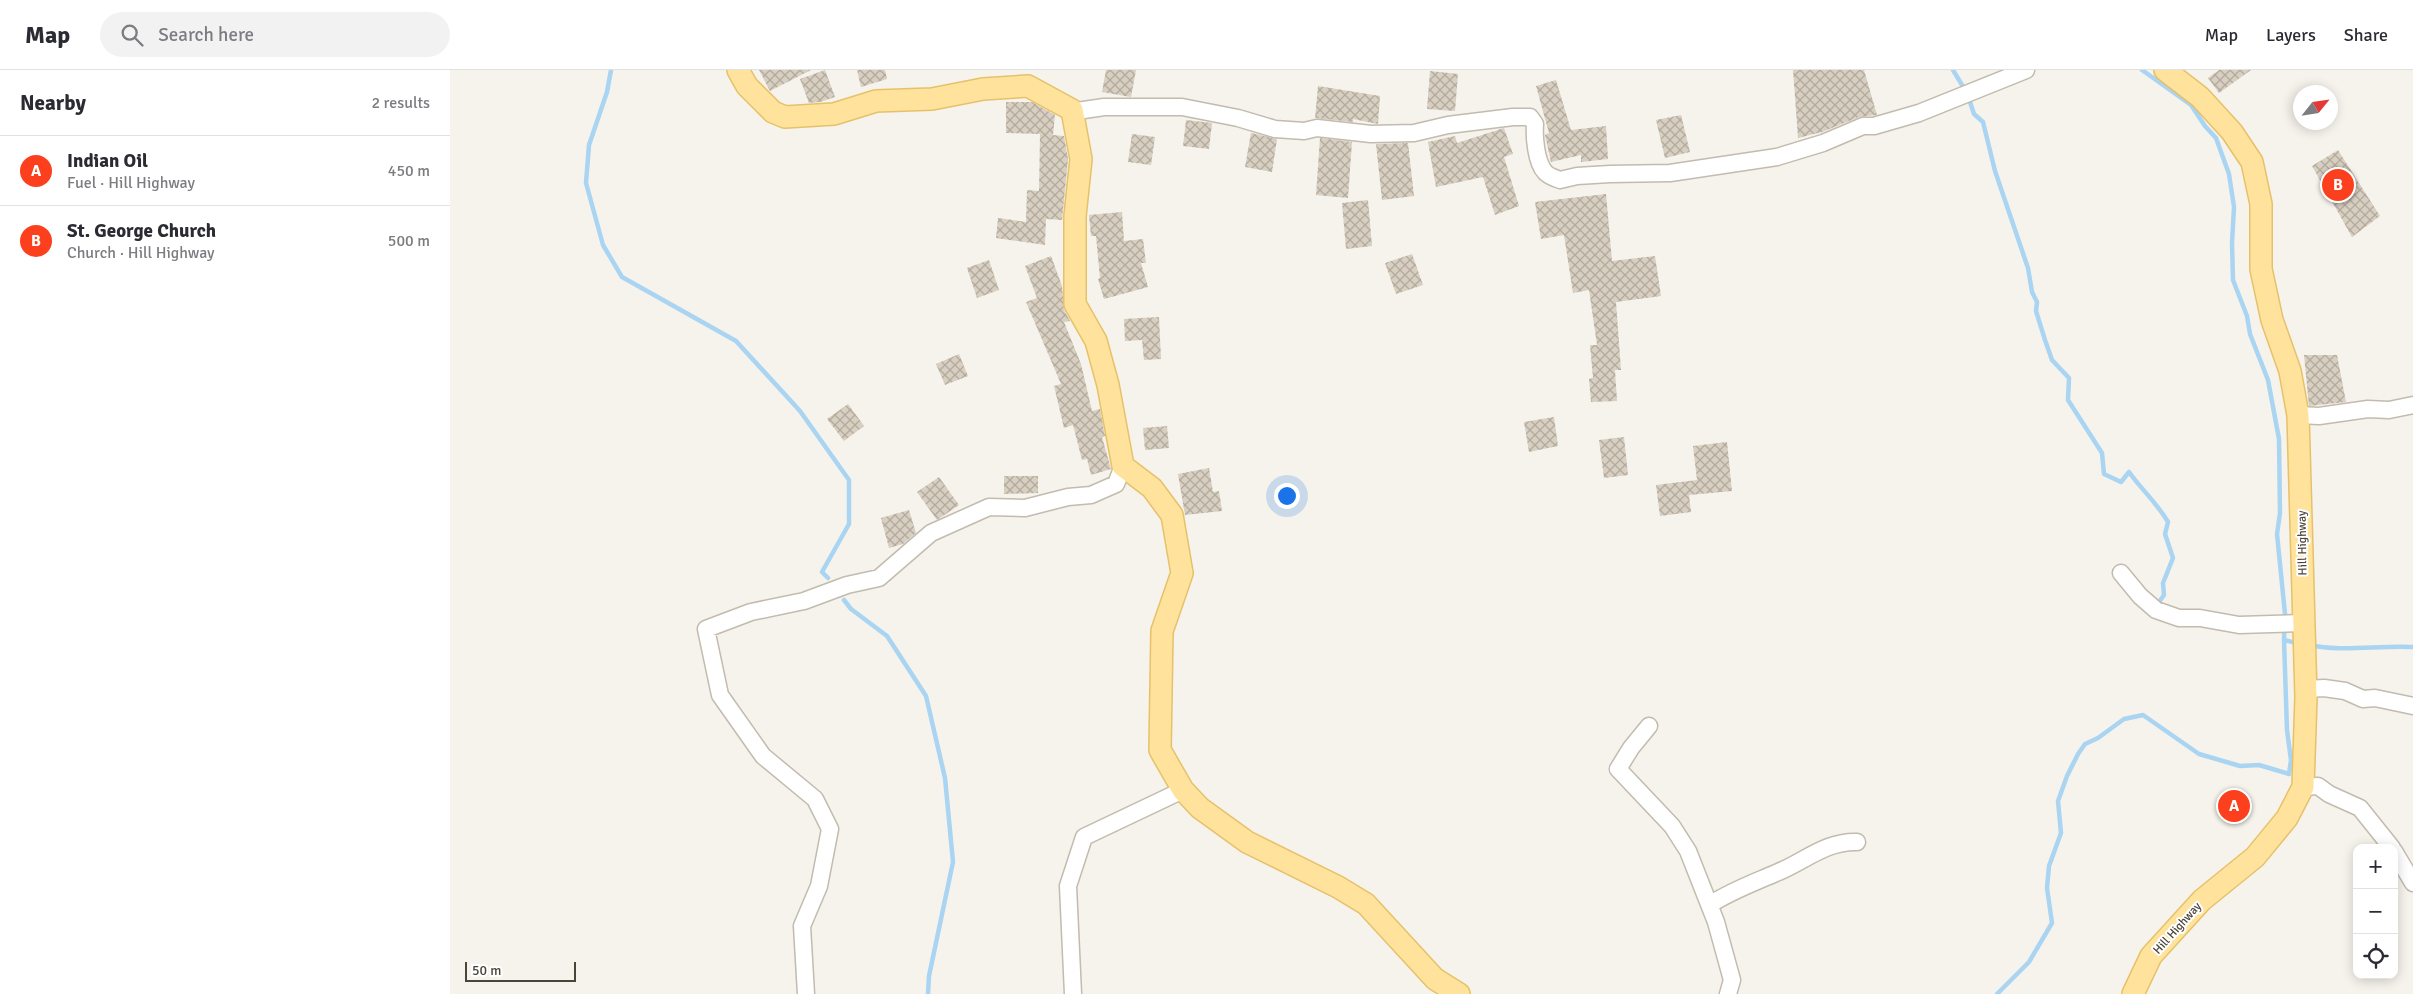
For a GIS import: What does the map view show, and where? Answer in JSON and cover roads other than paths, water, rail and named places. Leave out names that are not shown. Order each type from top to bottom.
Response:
[{"type":"main road","points":[[738,70],[747,86],[773,112],[785,117],[834,114],[876,101],[932,99],[983,88],[1028,86],[1072,110],[1080,159],[1075,216],[1075,304],[1096,341],[1108,385],[1123,466],[1152,488],[1172,515],[1182,573],[1162,631],[1160,750],[1183,790],[1200,808],[1247,842],[1338,886],[1366,904],[1435,979],[1459,994]]},
{"type":"main road","name":"Hill Highway","points":[[2133,994],[2151,956],[2202,900],[2256,858],[2287,818],[2303,786],[2306,689],[2298,415],[2290,371],[2272,320],[2261,269],[2261,204],[2252,162],[2232,132],[2200,96],[2164,70]]},
{"type":"street","points":[[1073,114],[1077,111],[1104,107],[1182,107],[1232,117],[1275,129],[1304,131],[1317,128],[1371,134],[1414,133],[1513,117],[1530,117],[1535,124],[1534,136],[1546,173],[1560,180],[1577,176],[1670,173],[1777,157],[1823,143],[1862,126],[1874,126],[1919,113],[2026,70]]},
{"type":"street","points":[[2298,415],[2319,416],[2368,409],[2389,410],[2413,405]]},
{"type":"street","points":[[806,994],[802,926],[819,886],[830,829],[815,800],[764,756],[720,695],[706,629],[752,612],[804,601],[847,585],[879,578],[931,533],[957,520],[989,507],[1025,508],[1068,497],[1091,494],[1116,484],[1123,466]]},
{"type":"street","points":[[2121,573],[2140,596],[2156,610],[2179,618],[2200,618],[2305,637]]},
{"type":"street","points":[[2306,689],[2324,688],[2346,691],[2363,699],[2375,698],[2413,706]]},
{"type":"street","points":[[1649,726],[1631,748],[1618,769],[1672,826],[1688,851],[1711,904],[1732,980],[1728,994]]},
{"type":"street","points":[[2303,786],[2318,786],[2329,794],[2360,808],[2389,844]]},
{"type":"street","points":[[1073,994],[1068,886],[1084,837],[1183,790]]},
{"type":"street","points":[[1711,904],[1730,892],[1778,873],[1824,848],[1846,842],[1857,842]]},
{"type":"street","points":[[2398,858],[2413,884]]},
{"type":"waterway","points":[[611,70],[607,92],[589,145],[586,183],[603,245],[622,277],[736,341],[800,411],[849,480],[849,524],[822,572],[828,578]]},
{"type":"waterway","points":[[1953,70],[1965,90]]},
{"type":"waterway","points":[[2142,70],[2191,105],[2205,126],[2216,138],[2229,174],[2234,207],[2232,243],[2233,280],[2247,316],[2250,334],[2268,380],[2279,439],[2280,513],[2277,534],[2285,614],[2284,640],[2297,643]]},
{"type":"waterway","points":[[1970,102],[1974,114],[1983,122],[1995,171],[2028,268],[2032,292],[2037,302],[2036,311],[2052,360],[2069,378],[2068,400],[2102,453],[2104,474],[2121,482],[2129,472],[2168,522],[2165,534],[2173,558],[2163,583],[2164,595],[2156,606]]},
{"type":"waterway","points":[[844,600],[851,609],[887,636],[926,696],[945,778],[953,862],[929,976],[928,994]]},
{"type":"waterway","points":[[1997,994],[2029,962],[2052,923],[2047,888],[2049,866],[2061,833],[2058,801],[2067,776],[2085,744],[2098,738],[2124,719],[2143,715],[2199,754],[2240,766],[2259,765],[2289,774],[2291,760],[2287,730],[2284,640]]},
{"type":"waterway","points":[[2310,645],[2334,648],[2413,647]]},
{"type":"place","name":"St. George Church","points":[[2338,185]]},
{"type":"place","name":"Indian Oil","points":[[2234,806]]}]
